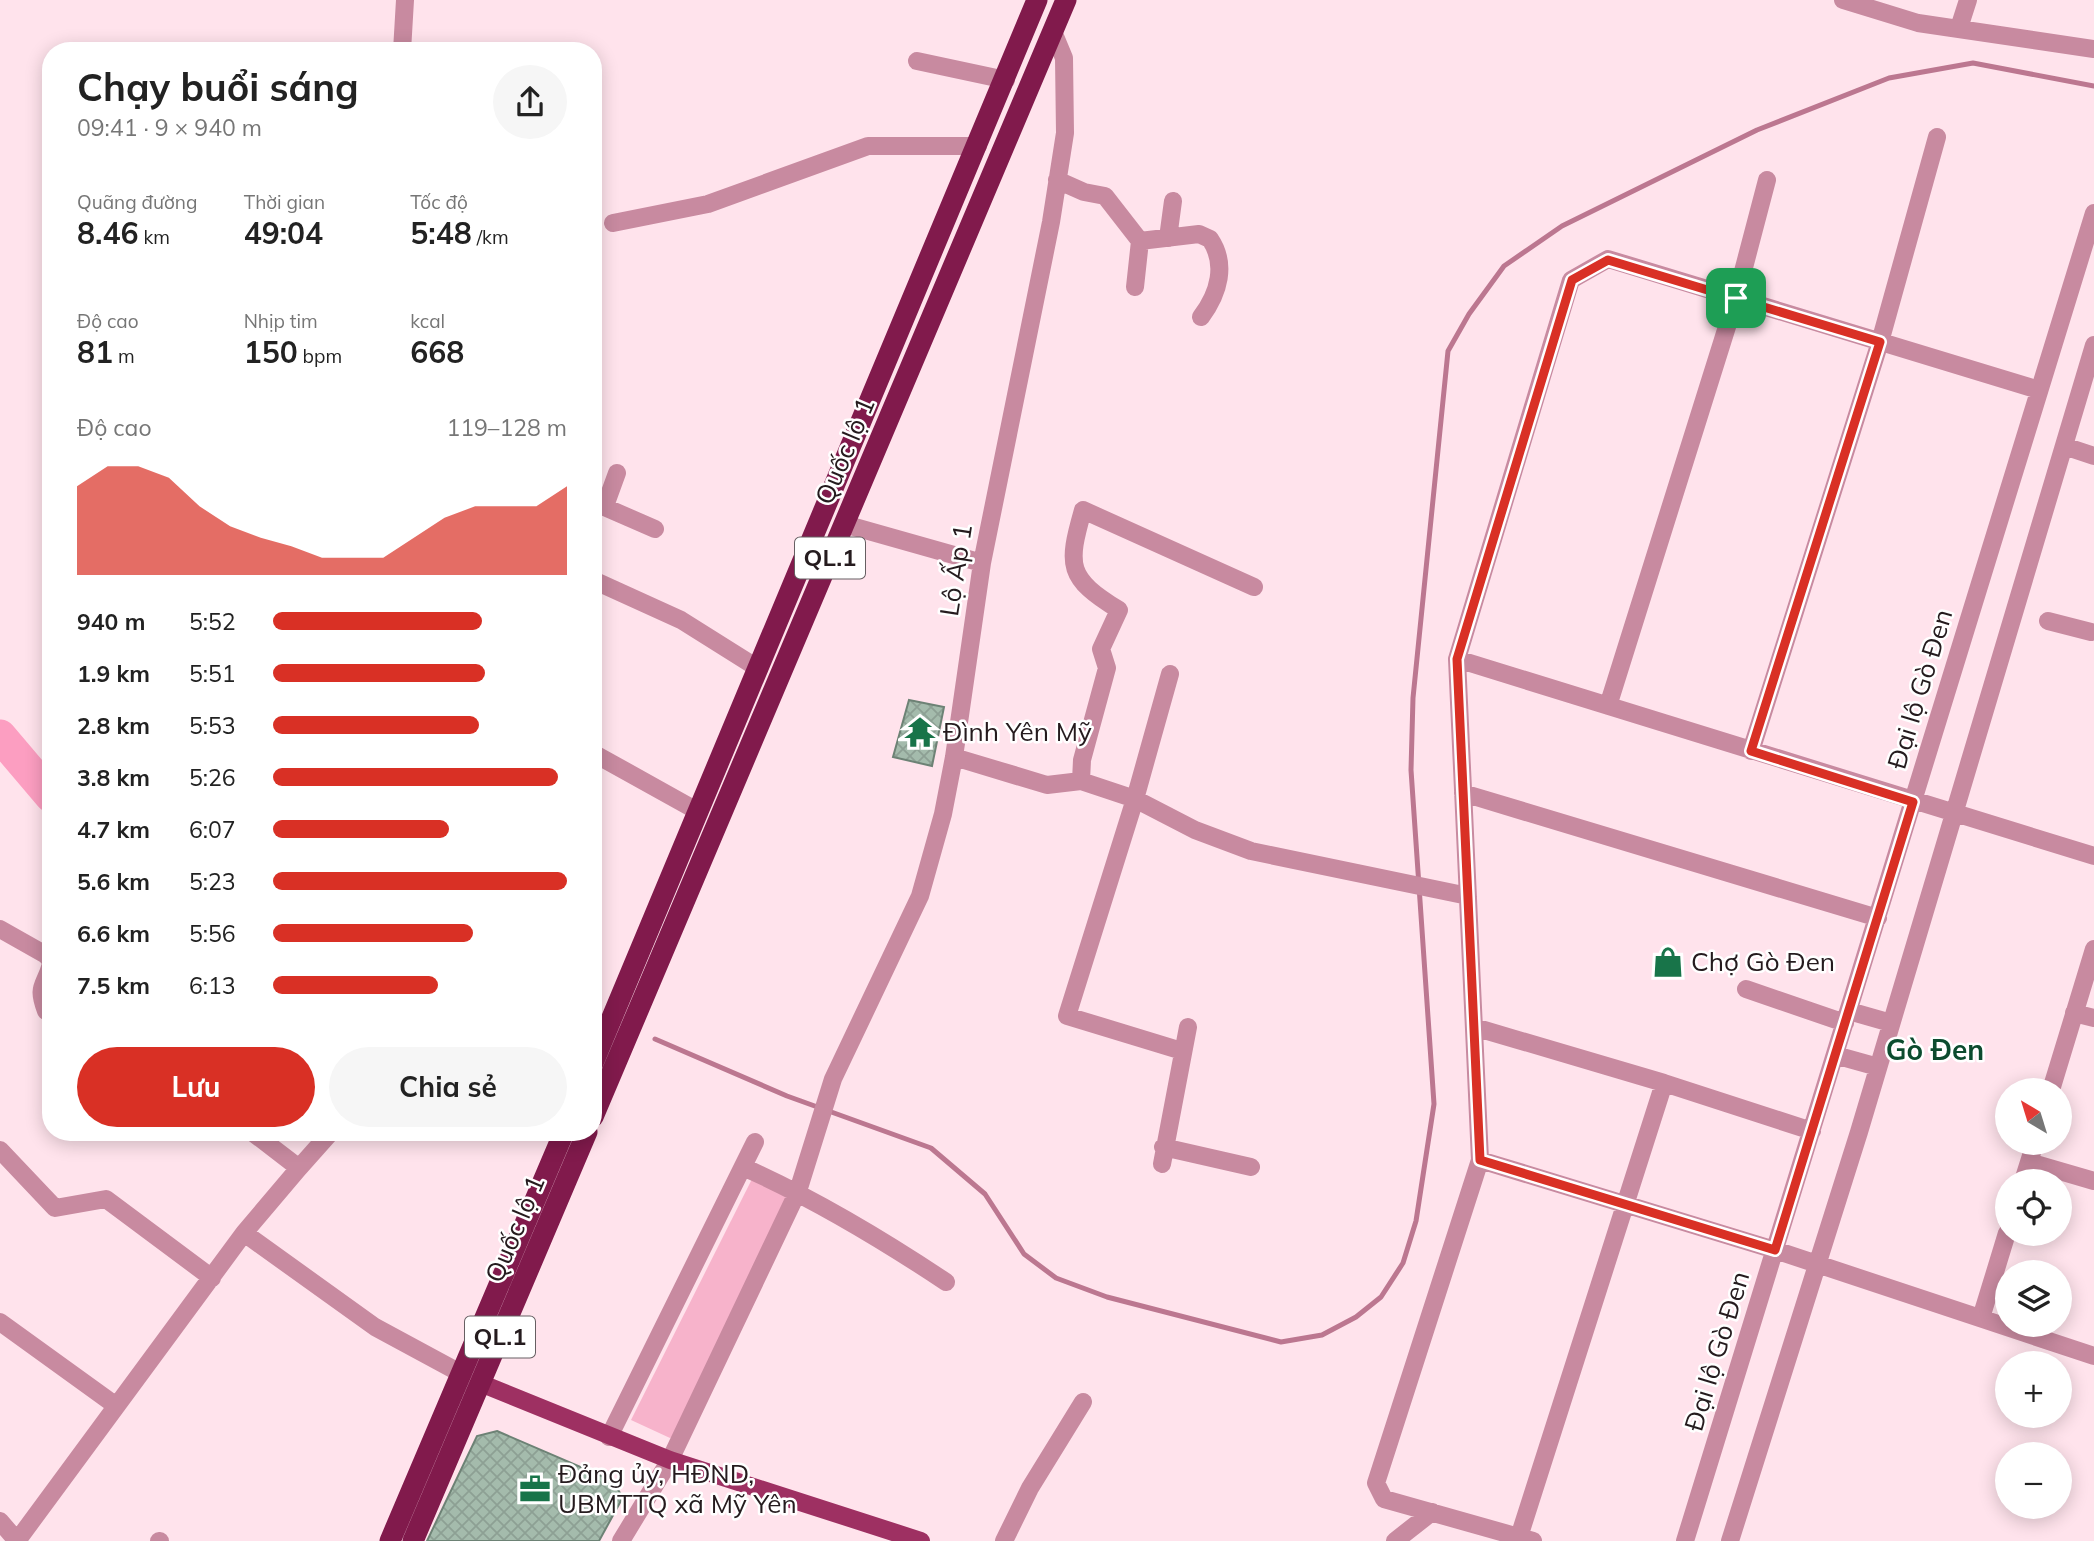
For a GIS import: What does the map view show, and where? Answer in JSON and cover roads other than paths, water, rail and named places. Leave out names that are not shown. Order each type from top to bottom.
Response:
[{"type":"highway","name":"Quốc lộ 1","points":[[602,1042],[1006,80],[1037,0]]},
{"type":"highway","name":"Quốc lộ 1","points":[[602,1095],[1054,34],[1066,0]]},
{"type":"highway","name":"Quốc lộ 1","points":[[413,1541],[557,1141]]},
{"type":"highway","name":"Quốc lộ 1","points":[[390,1541],[471,1379],[583,1141]]},
{"type":"main road","points":[[471,1379],[670,1460],[919,1541]]},
{"type":"street","points":[[403,42],[405,0]]},
{"type":"street","points":[[1843,0],[1917,23],[2094,49]]},
{"type":"street","points":[[1959,29],[1968,0]]},
{"type":"street","name":"Lộ Ấp 1","points":[[621,1541],[670,1460],[798,1191],[833,1079],[920,896],[943,814],[954,757],[982,563],[1058,180],[1065,132],[1064,58],[1054,34]]},
{"type":"street","points":[[917,61],[1006,80]]},
{"type":"street","points":[[1751,751],[1880,342],[1937,137]]},
{"type":"street","points":[[613,223],[708,204],[868,146],[978,146]]},
{"type":"street","points":[[1058,180],[1084,192],[1105,196],[1140,241],[1135,287]]},
{"type":"street","points":[[1608,706],[1736,298],[1768,180]]},
{"type":"street","points":[[1168,238],[1173,201]]},
{"type":"street","name":"Đại lộ Gò Đen","points":[[1685,1541],[2094,212]]},
{"type":"street","points":[[1140,241],[1199,234],[1210,239],[1217,248],[1221,262],[1216,291],[1201,317]]},
{"type":"street","points":[[1664,1083],[1526,1539],[1384,1499],[1376,1483],[1480,1160],[1457,659],[1572,280],[1608,260],[2039,390]]},
{"type":"street","points":[[1730,1541],[1818,1264],[1955,814],[2094,345]]},
{"type":"street","points":[[2064,446],[2094,456]]},
{"type":"street","points":[[602,499],[617,473]]},
{"type":"street","points":[[602,505],[655,529]]},
{"type":"street","points":[[1080,781],[1082,760],[1107,668],[1101,649],[1119,610],[1079,579],[1073,568],[1073,545],[1083,510],[1254,587]]},
{"type":"street","points":[[844,524],[982,563]]},
{"type":"street","points":[[602,584],[681,620],[759,669]]},
{"type":"street","points":[[2048,621],[2093,629]]},
{"type":"street","points":[[1457,659],[2094,856]]},
{"type":"street","points":[[1170,674],[1135,799],[1067,1016],[1182,1051]]},
{"type":"street","points":[[954,757],[1046,785],[1080,781],[1135,799],[1195,830],[1251,851],[1468,895]]},
{"type":"street","points":[[602,758],[699,812]]},
{"type":"street","points":[[1463,793],[1878,918]]},
{"type":"street","points":[[0,929],[42,953]]},
{"type":"street","points":[[2055,1078],[2094,949]]},
{"type":"street","points":[[42,980],[42,1002]]},
{"type":"street","points":[[1746,989],[1847,1017],[1891,1023]]},
{"type":"street","points":[[2074,1013],[2094,1018]]},
{"type":"street","points":[[1188,1027],[1162,1155],[1251,1167]]},
{"type":"street","points":[[1474,1027],[1664,1083],[1812,1131]]},
{"type":"street","points":[[1835,1055],[1878,1067]]},
{"type":"street","points":[[264,1141],[299,1168]]},
{"type":"street","points":[[0,1521],[17,1541],[244,1233],[323,1141]]},
{"type":"street","points":[[609,1437],[755,1142]]},
{"type":"street","points":[[0,1150],[55,1208],[106,1199],[212,1278]]},
{"type":"street","points":[[2027,1169],[2031,1155]]},
{"type":"street","points":[[1480,1160],[1775,1250],[2094,1356]]},
{"type":"street","points":[[2029,1162],[2094,1181]]},
{"type":"street","points":[[743,1167],[798,1191],[846,1217],[946,1282]]},
{"type":"street","points":[[244,1233],[375,1327],[471,1379]]},
{"type":"street","points":[[1981,1318],[2003,1246]]},
{"type":"street","points":[[0,1322],[115,1405]]},
{"type":"street","points":[[1004,1541],[1030,1488],[1083,1402]]},
{"type":"street","points":[[1395,1541],[1432,1512]]},
{"type":"waterway","points":[[655,1039],[787,1096],[931,1148],[985,1194],[1024,1254],[1056,1278],[1107,1297],[1281,1342],[1322,1335],[1356,1317],[1381,1297],[1403,1263],[1416,1221],[1434,1104],[1411,770],[1413,698],[1448,351],[1469,314],[1504,266],[1562,226],[1757,130],[1889,78],[1973,63],[2094,86]]},
{"type":"waterway","points":[[0,736],[42,785]]},
{"type":"place","name":"Đình Yên Mỹ","points":[[920,732]]},
{"type":"place","name":"Chợ Gò Đen","points":[[1668,962]]},
{"type":"place","name":"Đảng ủy, HĐND, UBMTTQ xã Mỹ Yên","points":[[535,1489]]},
{"type":"district","name":"Gò Đen","points":[[1935,1050]]}]
